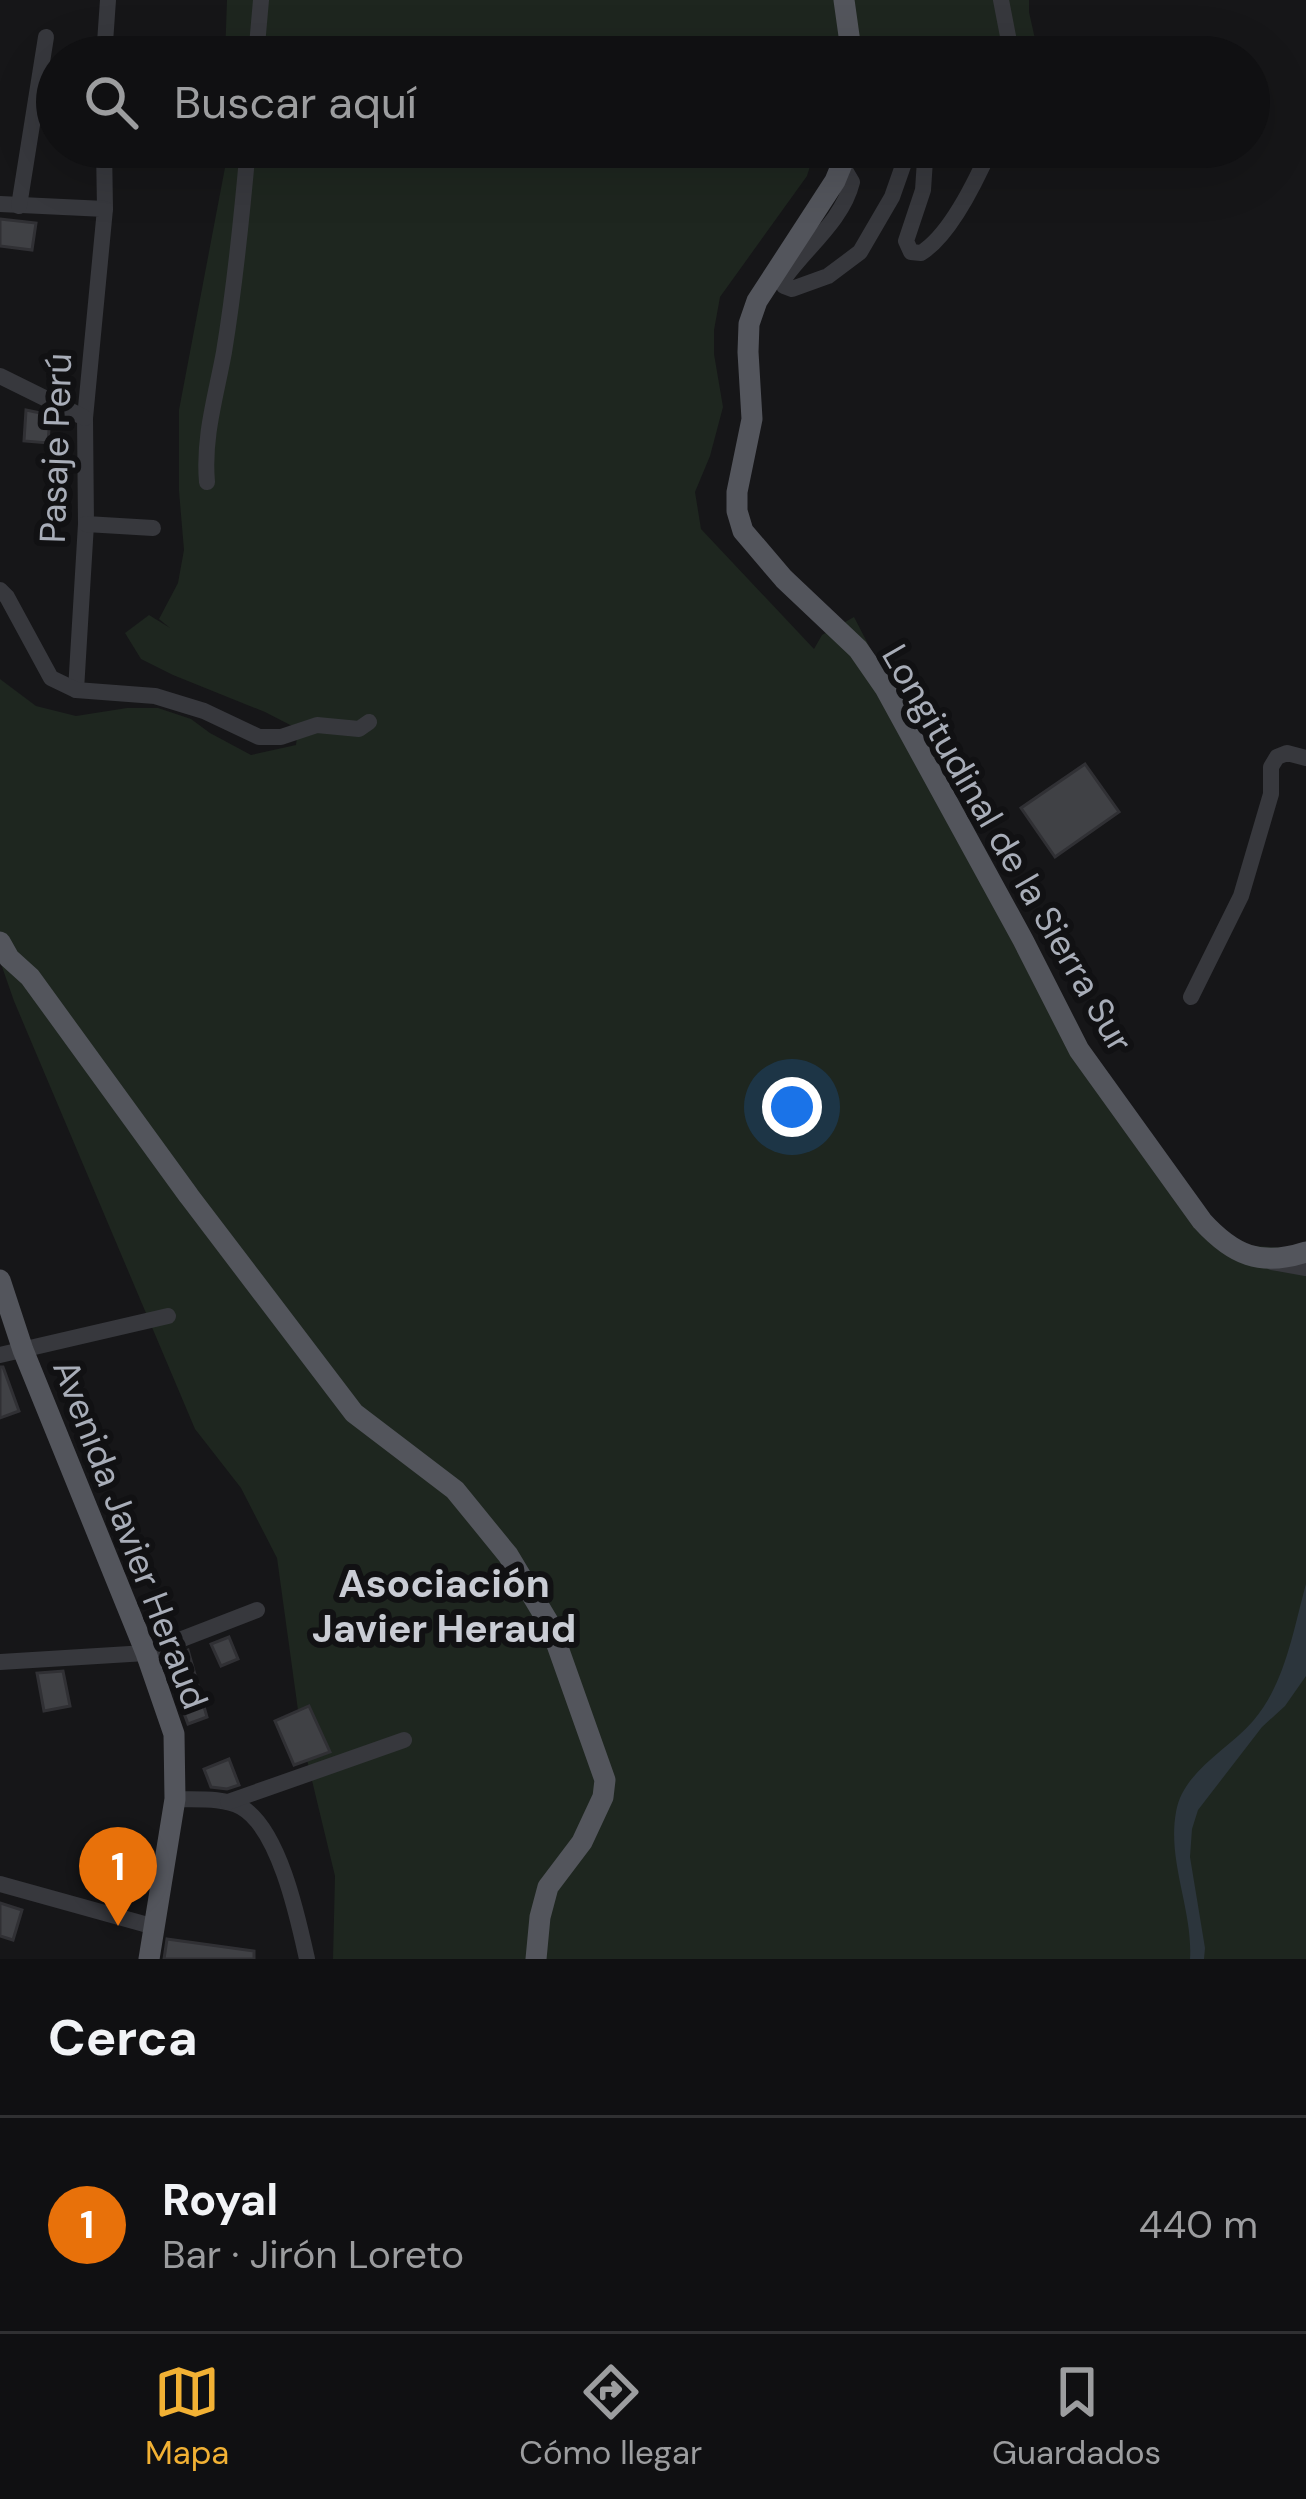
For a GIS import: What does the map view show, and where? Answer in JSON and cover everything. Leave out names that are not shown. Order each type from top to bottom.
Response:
[{"type":"main road","points":[[844,0],[849,36]]},
{"type":"main road","name":"Longitudinal de la Sierra Sur","points":[[841,168],[757,301],[749,324],[752,419],[737,492],[743,530],[872,668],[1079,1050],[1202,1221],[1248,1257]]},
{"type":"main road","points":[[0,942],[354,1413],[455,1490],[508,1555],[550,1625],[605,1780],[603,1797],[583,1842],[548,1887],[536,1959]]},
{"type":"main road","points":[[1248,1257],[1306,1252]]},
{"type":"main road","name":"Avenida Javier Heraud","points":[[0,1280],[11,1353],[146,1653],[174,1734],[175,1799],[149,1959]]},
{"type":"street","points":[[105,36],[108,0]]},
{"type":"street","points":[[258,36],[261,0]]},
{"type":"street","points":[[1001,0],[1008,36]]},
{"type":"street","points":[[36,84],[10,205],[105,209]]},
{"type":"street","name":"Pasaje Perú","points":[[76,690],[86,524],[85,418],[105,209],[104,168]]},
{"type":"street","points":[[207,482],[209,424],[224,352],[246,168]]},
{"type":"street","points":[[849,168],[850,192],[786,276],[784,286],[792,289],[827,276],[860,252],[892,197],[902,168]]},
{"type":"street","points":[[925,168],[906,242],[911,252],[921,254],[935,244],[981,168]]},
{"type":"street","points":[[0,376],[85,418]]},
{"type":"street","points":[[86,524],[153,528]]},
{"type":"street","points":[[0,590],[51,678],[76,690],[155,696],[204,711],[259,737],[281,737],[317,725],[359,729],[369,722]]},
{"type":"street","points":[[1191,997],[1240,896],[1271,794],[1271,767],[1287,753],[1306,758]]},
{"type":"street","points":[[1248,1257],[1306,1268]]},
{"type":"street","points":[[11,1353],[168,1316]]},
{"type":"street","points":[[0,1662],[146,1653],[257,1610]]},
{"type":"street","points":[[227,1803],[404,1740]]},
{"type":"street","points":[[175,1799],[227,1803],[240,1807],[260,1824],[294,1904],[307,1959]]},
{"type":"street","points":[[0,1884],[155,1927]]},
{"type":"shaded area","points":[[227,0],[1029,0],[1034,36],[226,36]]},
{"type":"shaded area","points":[[225,168],[809,168],[720,297],[714,354],[723,407],[695,492],[701,529],[814,649],[822,635],[854,617],[1046,987],[1191,1205],[1239,1245],[1304,1249],[1306,1240],[1306,1959],[333,1959],[335,1876],[302,1739],[277,1558],[241,1488],[195,1429],[0,961],[0,679],[36,706],[76,716],[158,708],[191,719],[251,755],[296,745],[298,729],[141,659],[125,633],[149,615],[170,628],[159,619],[178,583],[184,550],[179,410]]},
{"type":"shaded area","points":[[1306,1584],[1306,1676],[1198,1810],[1192,1829],[1190,1857],[1205,1948],[1204,1959],[1190,1959],[1175,1849],[1180,1798],[1197,1773],[1253,1721],[1273,1691]]},
{"type":"building","points":[[0,219],[36,223],[32,250],[0,246]]},
{"type":"building","points":[[26,410],[50,415],[48,443],[24,441]]},
{"type":"building","points":[[1085,764],[1119,812],[1055,857],[1021,808]]},
{"type":"building","points":[[0,1367],[19,1411],[0,1418]]},
{"type":"building","points":[[229,1637],[238,1659],[221,1666],[211,1644]]},
{"type":"building","points":[[188,1650],[207,1717],[188,1724],[164,1660]]},
{"type":"building","points":[[63,1671],[70,1706],[44,1711],[37,1673]]},
{"type":"building","points":[[309,1706],[330,1752],[294,1765],[275,1721]]},
{"type":"building","points":[[229,1759],[239,1785],[211,1787],[204,1769]]},
{"type":"building","points":[[0,1903],[22,1910],[13,1940],[0,1936]]},
{"type":"building","points":[[167,1939],[254,1951],[254,1959],[164,1959]]},
{"type":"place","name":"Royal","points":[[118,1926]]},
{"type":"district","name":"Asociación Javier Heraud","points":[[444,1606]]}]
